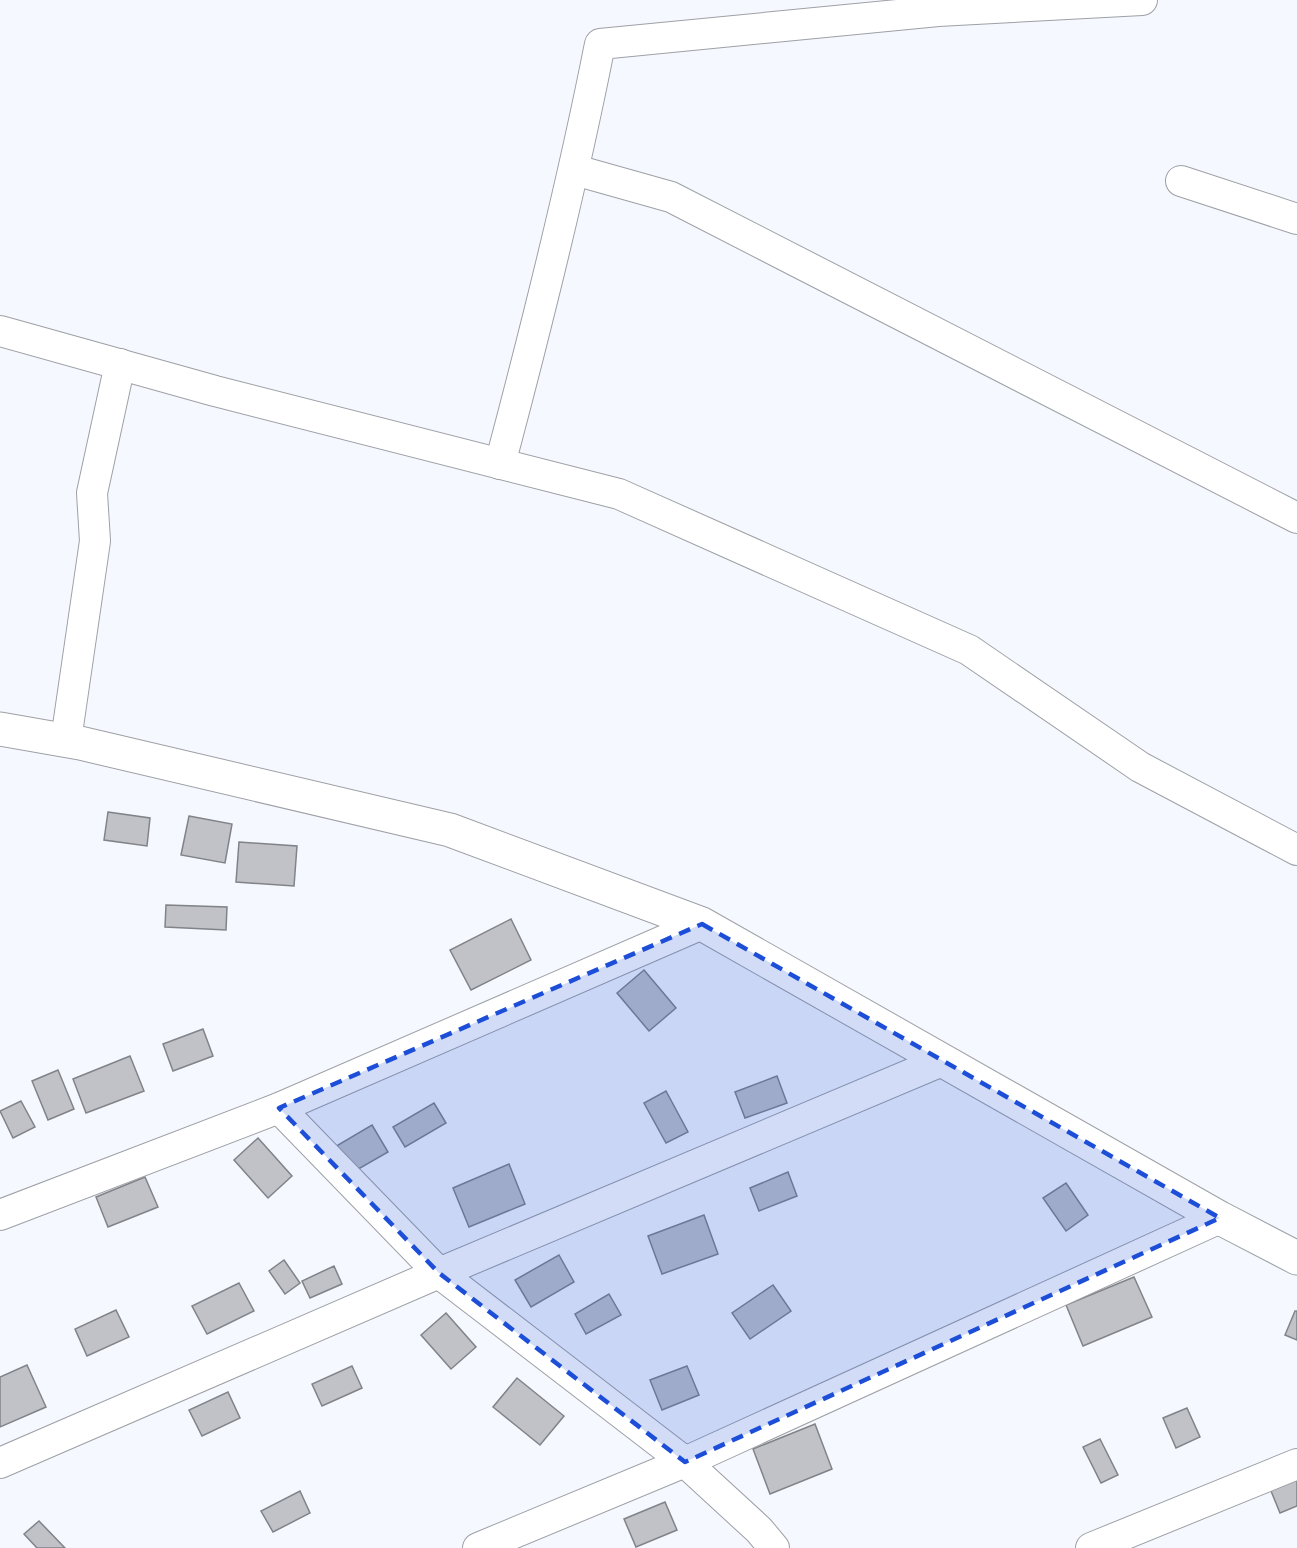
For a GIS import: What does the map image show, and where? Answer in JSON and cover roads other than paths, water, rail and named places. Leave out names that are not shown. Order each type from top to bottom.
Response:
[{"type":"street","points":[[500,464],[575,170],[600,44],[1027,3],[1142,0]]},
{"type":"street","points":[[575,170],[671,197],[1297,518]]},
{"type":"street","points":[[1180,181],[1297,219]]},
{"type":"street","points":[[0,331],[215,391],[619,494],[969,650],[1140,767],[1297,850]]},
{"type":"street","points":[[66,740],[95,541],[92,493],[120,364]]},
{"type":"street","points":[[0,729],[66,740],[450,830],[702,924],[1220,1218],[1297,1258]]},
{"type":"street","points":[[0,1215],[279,1108],[702,924]]},
{"type":"street","points":[[0,1463],[439,1273],[942,1061]]},
{"type":"street","points":[[279,1108],[439,1273],[685,1462],[759,1530],[774,1548]]},
{"type":"street","points":[[478,1548],[685,1462],[1220,1218]]},
{"type":"street","points":[[1090,1548],[1297,1464]]}]
